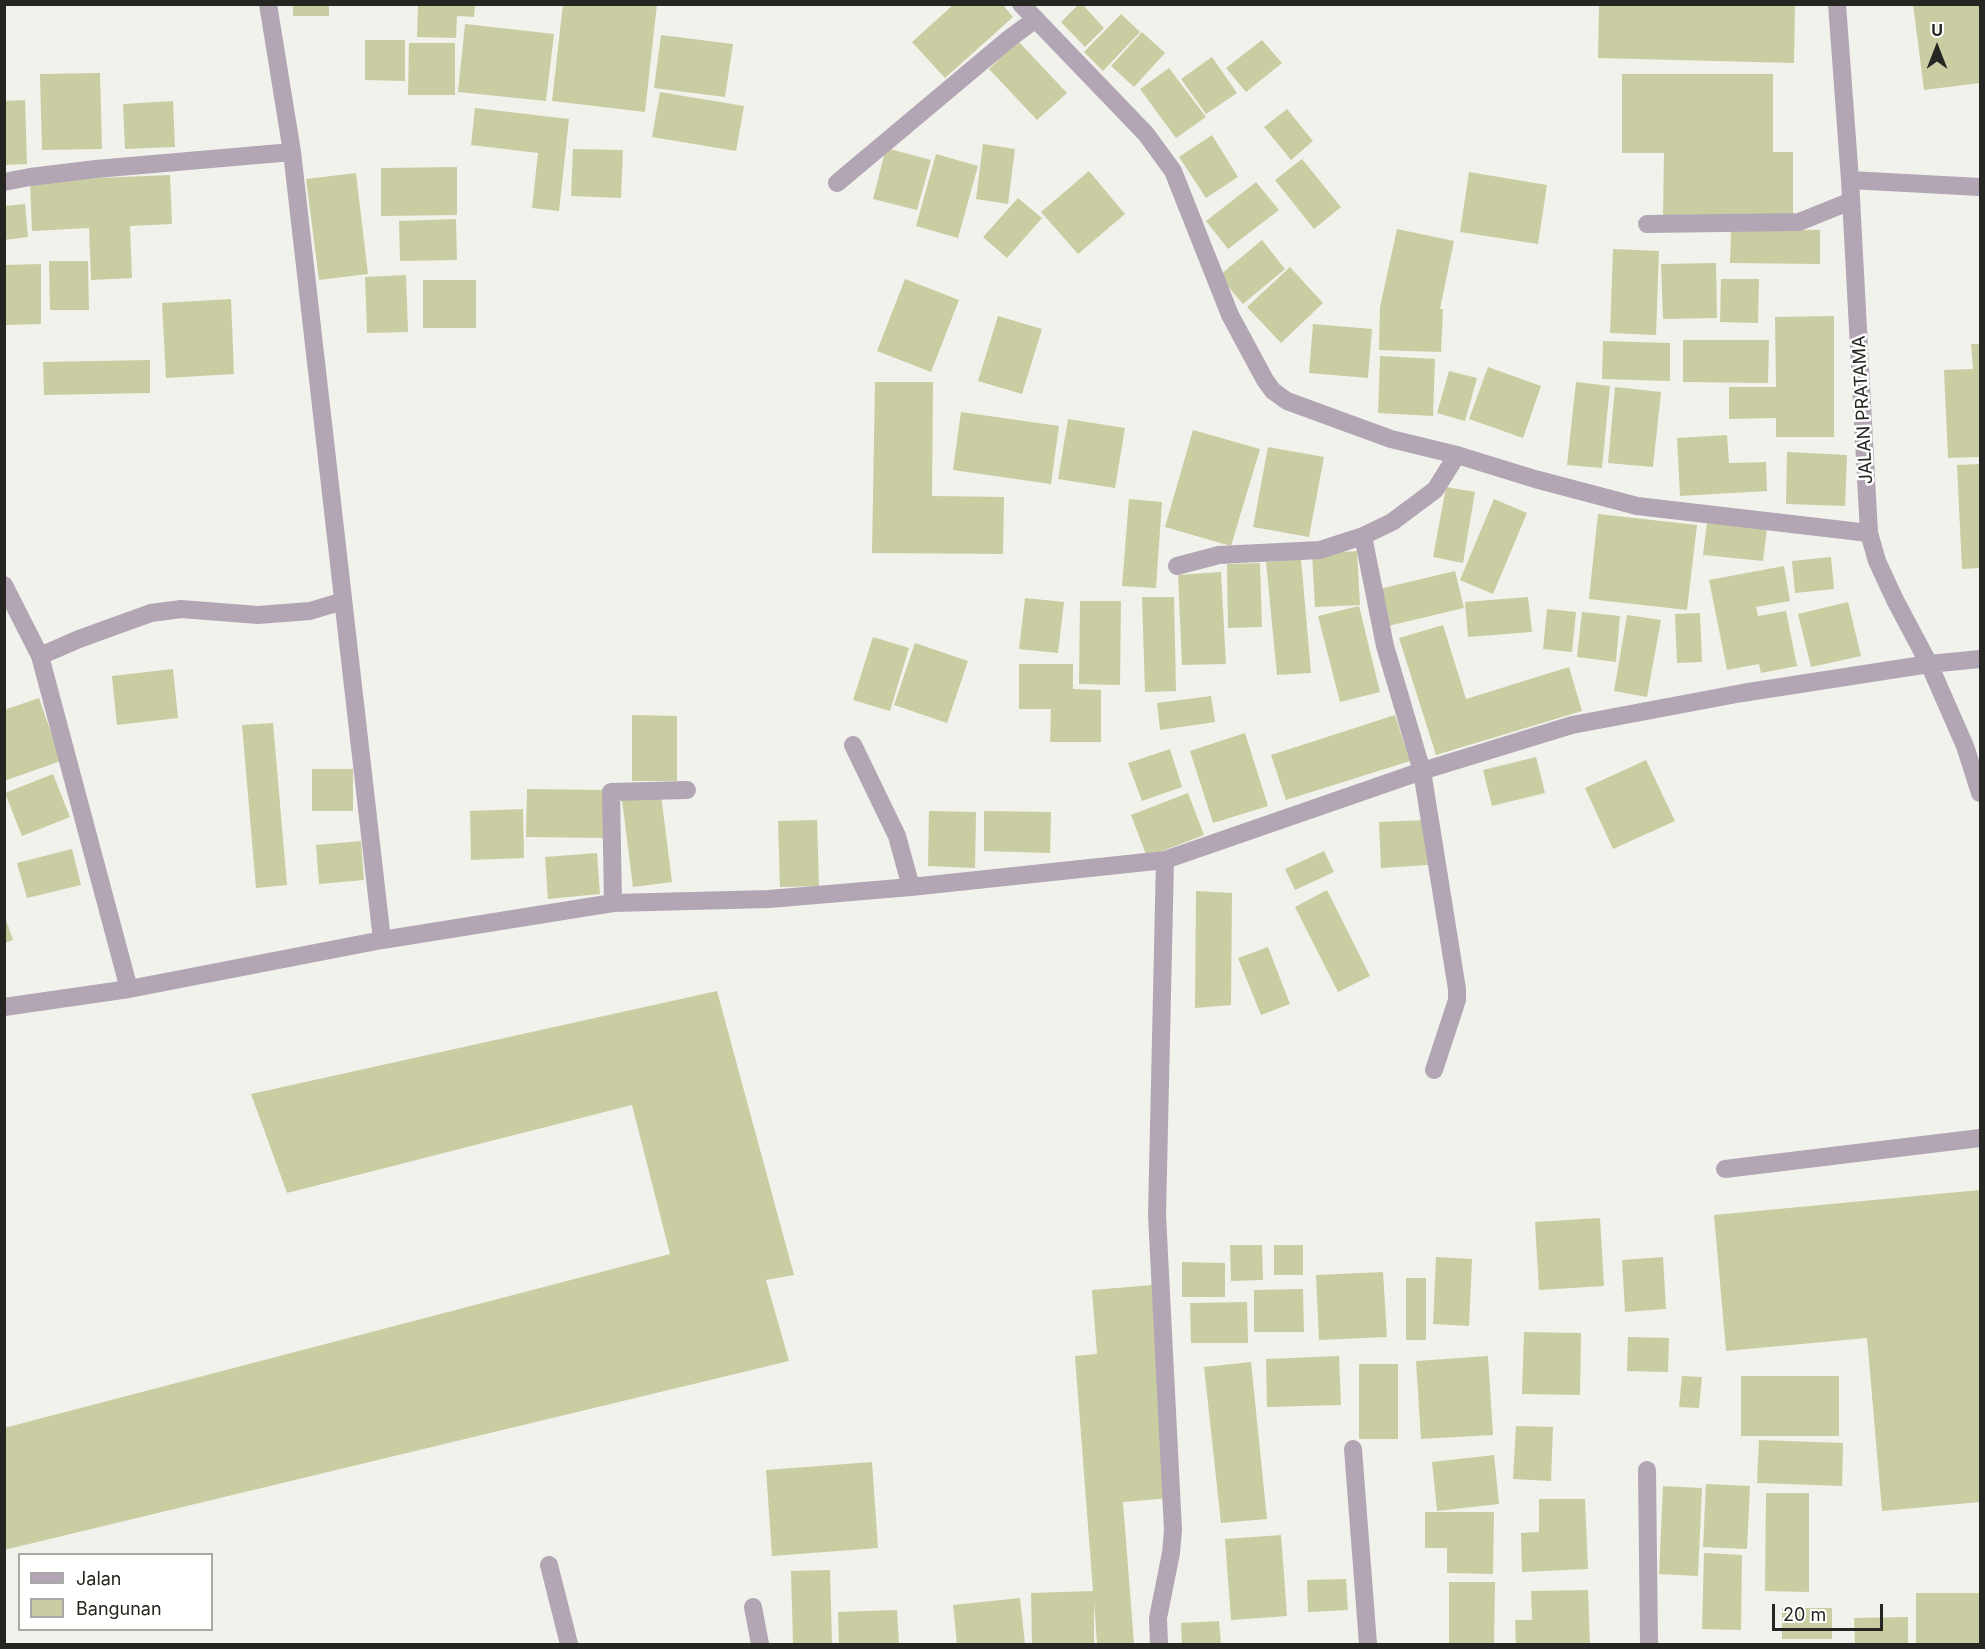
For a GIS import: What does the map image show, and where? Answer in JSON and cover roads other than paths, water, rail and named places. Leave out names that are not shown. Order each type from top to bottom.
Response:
[{"type":"street","points":[[268,4],[292,152],[382,940]]},
{"type":"street","points":[[1021,4],[1146,134],[1173,171],[1230,315],[1257,367],[1273,391],[1287,401],[1391,439],[1457,455],[1535,479],[1637,506],[1869,532]]},
{"type":"street","name":"JALAN PRATAMA","points":[[1837,4],[1850,180],[1869,532],[1877,561],[1929,664],[1977,772],[1980,794]]},
{"type":"street","points":[[837,183],[1010,38],[1036,19]]},
{"type":"street","points":[[4,182],[96,169],[292,152]]},
{"type":"street","points":[[1850,180],[1980,187]]},
{"type":"street","points":[[1647,224],[1799,222],[1851,201]]},
{"type":"street","points":[[1177,566],[1219,555],[1320,550],[1363,536],[1392,522],[1435,490],[1457,455]]},
{"type":"street","points":[[1363,536],[1385,646],[1422,771],[1457,994],[1434,1070]]},
{"type":"street","points":[[4,585],[40,656],[129,989]]},
{"type":"street","points":[[40,656],[151,613],[181,609],[258,615],[310,611],[344,601]]},
{"type":"street","points":[[4,1007],[129,989],[382,940],[613,903],[769,899],[911,887],[1165,860],[1422,771],[1572,725],[1742,693],[1929,664],[1980,659]]},
{"type":"street","points":[[853,745],[897,836],[911,887]]},
{"type":"street","points":[[613,903],[611,792],[687,790]]},
{"type":"street","points":[[1160,1644],[1158,1618],[1172,1554],[1173,1530],[1157,1215],[1165,860]]},
{"type":"street","points":[[1725,1169],[1980,1138]]},
{"type":"street","points":[[1353,1449],[1368,1644]]},
{"type":"street","points":[[1647,1470],[1649,1644]]},
{"type":"street","points":[[549,1564],[569,1644]]},
{"type":"street","points":[[753,1607],[760,1644]]}]
